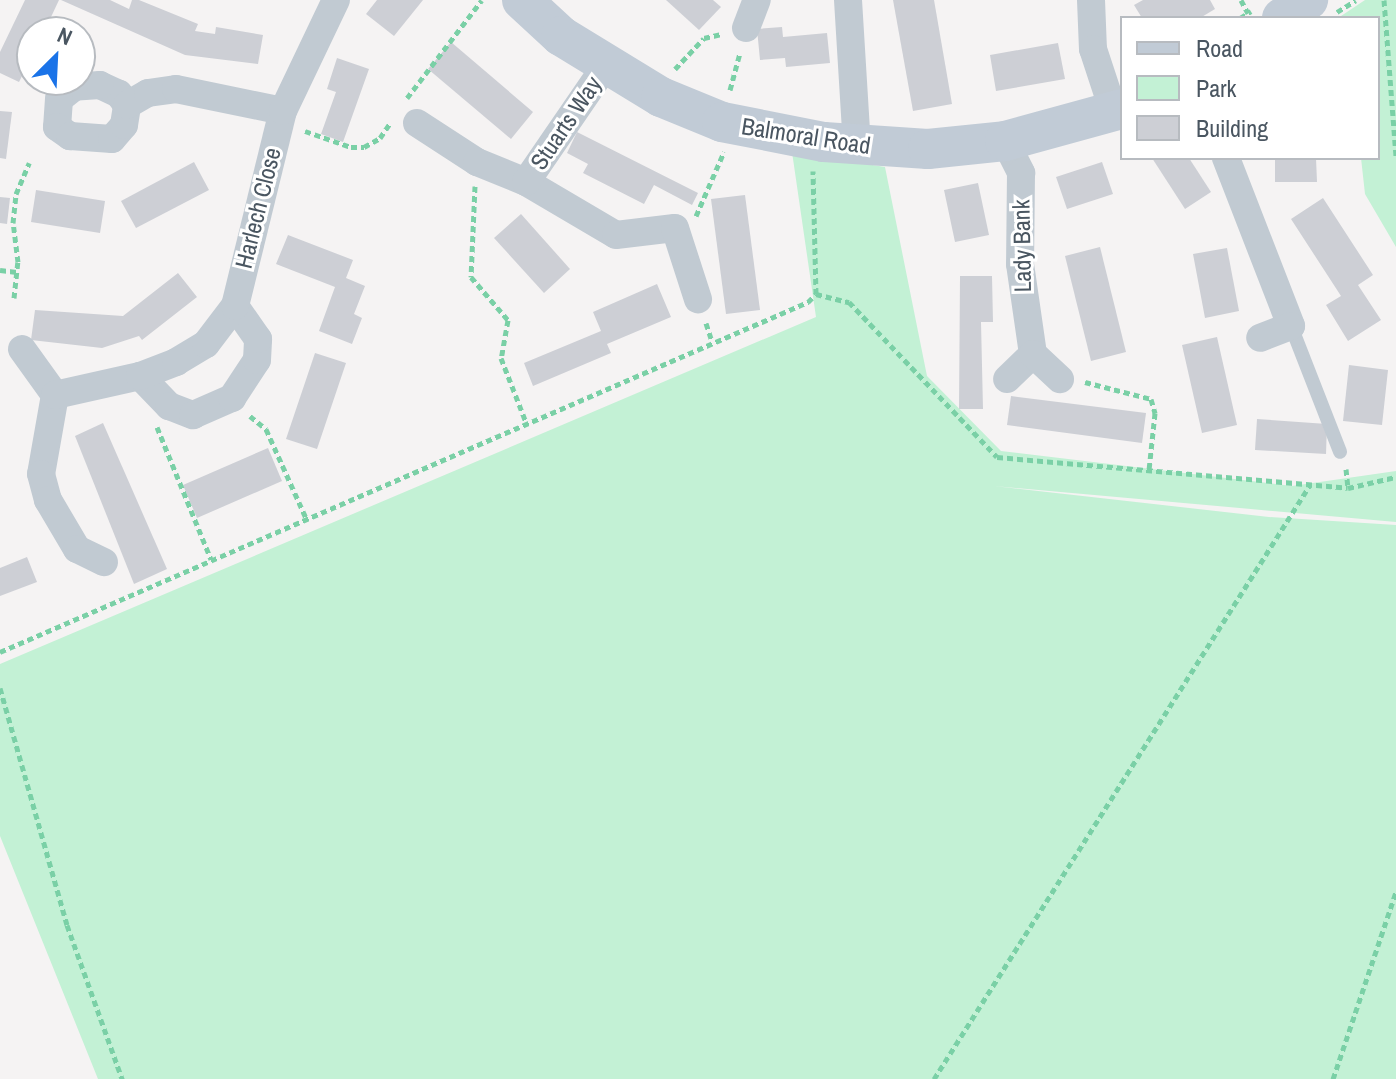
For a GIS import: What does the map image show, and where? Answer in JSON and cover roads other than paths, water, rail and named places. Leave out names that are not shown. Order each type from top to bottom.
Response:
[{"type":"street","name":"Harlech Close","points":[[55,395],[140,376],[206,344],[235,306],[282,116],[336,0]]},
{"type":"street","name":"Balmoral Road","points":[[522,0],[561,36],[723,137],[928,149],[1005,141],[1118,111]]},
{"type":"street","points":[[746,28],[757,0]]},
{"type":"street","points":[[841,144],[848,0]]},
{"type":"street","points":[[1091,0],[1093,49],[1118,111]]},
{"type":"street","points":[[1265,16],[1308,0]]},
{"type":"street","name":"Stuarts Way","points":[[526,182],[606,65]]},
{"type":"street","points":[[127,105],[148,93],[176,89],[282,116]]},
{"type":"street","name":"Stuarts Way","points":[[407,117],[477,162],[526,182],[616,235],[675,228],[698,299]]},
{"type":"street","name":"Lady Bank","points":[[1005,141],[1021,173],[1020,264],[1033,354]]},
{"type":"street","points":[[1227,160],[1291,326],[1260,338]]},
{"type":"street","points":[[140,376],[169,406],[193,415],[232,398],[257,360],[258,339],[235,306]]},
{"type":"street","points":[[22,349],[55,395],[41,474],[48,500],[77,549],[104,562]]},
{"type":"street","points":[[1007,379],[1033,354],[1060,379]]},
{"type":"lane","points":[[1291,326],[1340,452]]}]
